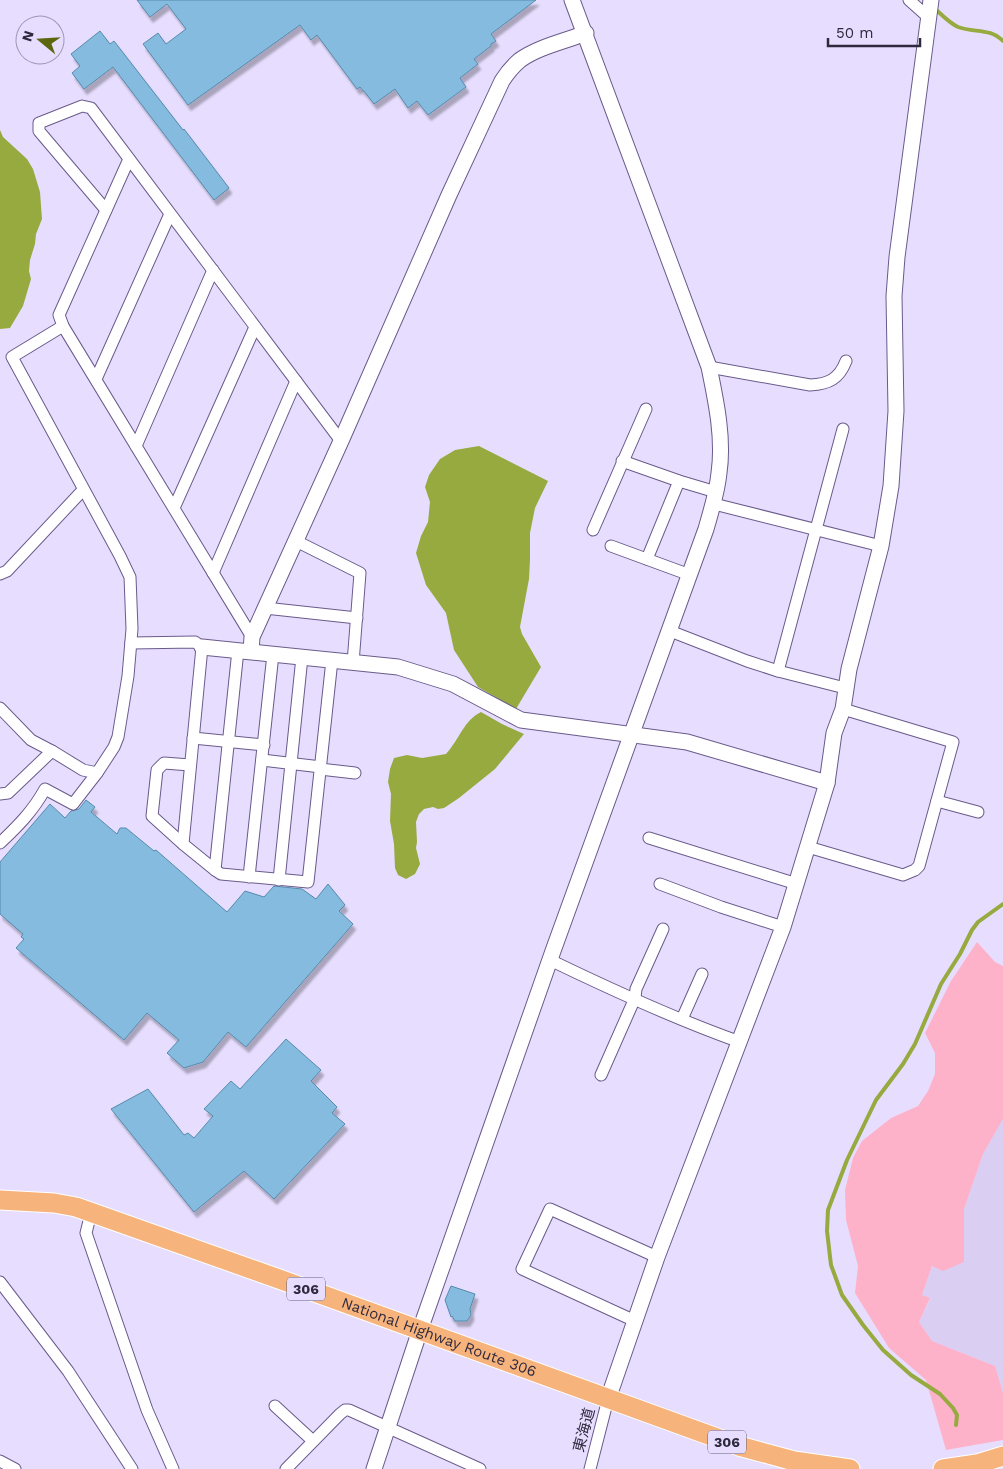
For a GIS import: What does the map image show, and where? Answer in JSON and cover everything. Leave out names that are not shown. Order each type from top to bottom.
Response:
[{"type":"highway","name":"National Highway Route 306","points":[[0,1200],[54,1203],[76,1207],[767,1455],[841,1469]]},
{"type":"highway","points":[[943,1469],[977,1464],[1003,1456]]},
{"type":"street","points":[[374,1469],[420,1330],[550,960],[690,575],[715,498],[720,471],[718,414],[709,367],[572,0]]},
{"type":"street","points":[[608,1399],[657,1257],[740,1042],[797,884],[827,783],[834,733],[842,709],[845,688],[881,546],[891,486],[896,411],[894,296],[897,257],[929,10],[908,0]]},
{"type":"street","points":[[216,870],[229,741],[247,646],[502,81],[511,68],[522,59],[548,47],[586,34]]},
{"type":"street","points":[[106,210],[39,131],[39,123],[82,106],[91,108],[341,441]]},
{"type":"street","points":[[129,159],[60,315],[63,326],[213,573],[247,646]]},
{"type":"street","points":[[96,379],[170,214]]},
{"type":"street","points":[[136,446],[213,270]]},
{"type":"street","points":[[0,843],[26,818],[45,789],[73,804],[98,773],[118,737],[128,676],[132,629],[130,577],[12,358],[63,326]]},
{"type":"street","points":[[174,508],[255,327]]},
{"type":"street","points":[[709,367],[810,385],[832,381],[842,372],[846,361]]},
{"type":"street","points":[[213,573],[296,381]]},
{"type":"street","points":[[592,530],[646,409]]},
{"type":"street","points":[[778,671],[843,429]]},
{"type":"street","points":[[622,461],[678,481],[715,498],[815,530],[881,546]]},
{"type":"street","points":[[647,559],[678,481]]},
{"type":"street","points":[[0,574],[7,570],[83,490]]},
{"type":"street","points":[[296,541],[360,573],[353,662]]},
{"type":"street","points":[[612,546],[690,575]]},
{"type":"street","points":[[265,608],[357,618]]},
{"type":"street","points":[[670,631],[747,661],[845,688]]},
{"type":"street","points":[[131,643],[195,642],[202,646],[247,646],[273,654],[398,667],[453,684],[521,720],[687,742],[827,783]]},
{"type":"street","points":[[183,844],[202,646]]},
{"type":"street","points":[[249,877],[273,654]]},
{"type":"street","points":[[279,880],[302,657]]},
{"type":"street","points":[[190,765],[164,763],[157,770],[152,816],[220,874],[308,882],[332,660]]},
{"type":"street","points":[[0,708],[30,740],[83,770],[98,773]]},
{"type":"street","points":[[808,847],[903,875],[908,874],[919,866],[953,742],[842,709]]},
{"type":"street","points":[[193,738],[264,745]]},
{"type":"street","points":[[0,794],[8,793],[52,751]]},
{"type":"street","points":[[262,760],[355,773]]},
{"type":"street","points":[[937,801],[978,812]]},
{"type":"street","points":[[650,838],[797,884]]},
{"type":"street","points":[[660,884],[721,907],[783,927]]},
{"type":"street","points":[[601,1075],[663,929]]},
{"type":"street","points":[[550,960],[620,993],[740,1042]]},
{"type":"street","points":[[682,1019],[702,974]]},
{"type":"street","points":[[635,1321],[522,1269],[550,1209],[657,1257]]},
{"type":"street","points":[[91,1213],[86,1233],[146,1410],[173,1469]]},
{"type":"street","points":[[0,1282],[68,1371],[132,1469]]},
{"type":"street","name":"東海道","points":[[590,1469],[608,1399]]},
{"type":"street","points":[[275,1406],[313,1441]]},
{"type":"street","points":[[286,1469],[345,1410],[349,1410],[480,1469]]},
{"type":"street","points":[[0,1461],[14,1469]]},
{"type":"shaded area","points":[[0,130],[3,137],[27,159],[33,169],[40,192],[42,219],[36,234],[30,260],[29,271],[31,279],[23,306],[10,328],[0,329]]},
{"type":"shaded area","points":[[479,446],[548,481],[535,508],[530,533],[529,579],[520,627],[541,667],[516,709],[478,687],[454,650],[446,613],[426,585],[416,553],[428,522],[430,502],[425,487],[429,475],[440,459],[455,450]]},
{"type":"shaded area","points":[[481,712],[524,734],[495,769],[459,798],[444,808],[438,809],[433,807],[424,809],[419,814],[416,822],[416,848],[420,864],[415,874],[406,879],[398,875],[395,868],[394,844],[390,821],[391,794],[388,782],[394,758],[407,755],[422,758],[446,754],[470,720]]},
{"type":"shaded area","points":[[977,942],[995,962],[1003,966],[1003,1119],[983,1154],[964,1209],[964,1262],[943,1271],[932,1266],[922,1295],[930,1298],[919,1322],[932,1341],[995,1366],[1003,1393],[1003,1440],[946,1450],[926,1380],[889,1348],[855,1293],[858,1266],[846,1220],[845,1190],[853,1158],[862,1141],[891,1118],[918,1106],[928,1091],[935,1074],[935,1053],[925,1033],[951,981]]},
{"type":"shaded area","points":[[1003,1119],[1003,1393],[995,1366],[932,1341],[919,1322],[930,1299],[922,1295],[932,1266],[964,1262],[964,1209],[983,1154]]},
{"type":"building","points":[[137,0],[536,0],[491,34],[496,41],[474,59],[478,64],[460,78],[466,87],[428,115],[417,101],[408,108],[395,89],[374,104],[360,87],[357,89],[317,35],[311,40],[300,25],[188,105],[143,44],[158,33],[166,44],[186,29],[167,4],[150,17]]},
{"type":"building","points":[[100,31],[110,44],[114,41],[229,188],[214,200],[113,67],[84,89],[72,73],[80,66],[71,54]]},
{"type":"building","points":[[86,800],[95,807],[91,812],[117,834],[120,828],[126,828],[154,851],[156,850],[227,912],[245,891],[264,897],[274,886],[302,889],[316,899],[328,884],[345,905],[339,911],[353,924],[246,1047],[228,1032],[203,1062],[184,1068],[167,1053],[179,1040],[147,1013],[124,1040],[16,948],[24,939],[21,937],[23,934],[0,914],[0,862],[50,804],[65,818],[71,811],[79,809]]},
{"type":"building","points":[[286,1039],[321,1070],[311,1081],[337,1107],[332,1113],[345,1124],[274,1199],[244,1171],[194,1212],[111,1109],[148,1089],[184,1135],[188,1133],[194,1138],[213,1116],[204,1109],[231,1081],[240,1089]]},
{"type":"building","points":[[451,1286],[475,1294],[470,1309],[471,1315],[467,1321],[455,1321],[451,1317],[445,1300]]},
{"type":"waterway","points":[[933,7],[948,21],[958,27],[988,32],[1003,41]]},
{"type":"waterway","points":[[956,1425],[957,1415],[953,1408],[940,1394],[911,1375],[883,1350],[842,1295],[831,1265],[827,1231],[828,1210],[847,1160],[876,1100],[903,1064],[915,1044],[941,984],[978,922],[1003,904]]}]
